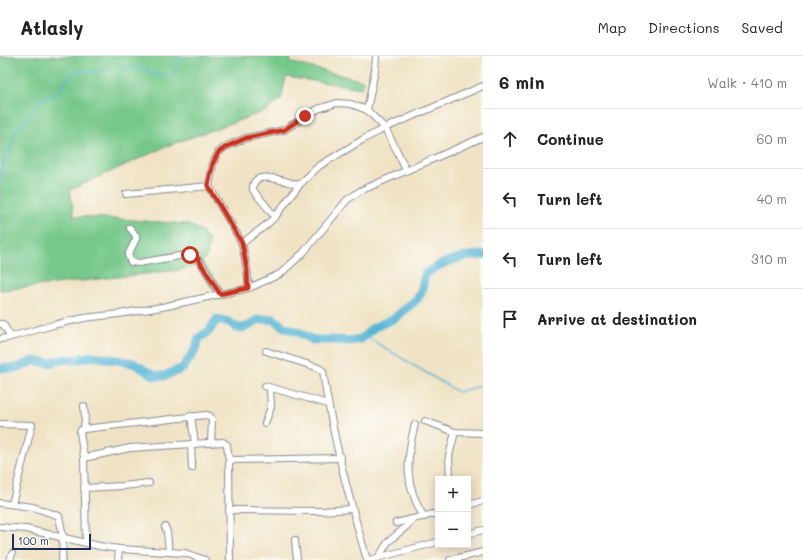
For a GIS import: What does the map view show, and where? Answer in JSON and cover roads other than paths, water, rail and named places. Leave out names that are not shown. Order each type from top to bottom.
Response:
[{"type":"street","points":[[366,110],[375,70],[376,56]]},
{"type":"street","points":[[242,243],[275,217],[299,185],[324,162],[384,128],[483,86]]},
{"type":"street","points":[[248,288],[247,270],[242,243],[208,186],[213,163],[218,153],[233,143],[246,138],[284,130],[323,106],[337,103],[351,104],[366,110],[384,128],[396,148],[406,170]]},
{"type":"street","points":[[0,339],[84,318],[162,307],[248,288],[280,274],[297,259],[347,200],[360,191],[483,136]]},
{"type":"street","points":[[275,217],[253,190],[252,185],[254,180],[258,178],[269,178],[299,185]]},
{"type":"street","points":[[126,194],[208,186]]},
{"type":"street","points":[[130,228],[136,236],[136,239],[128,252],[128,258],[131,262],[139,263],[193,255],[200,263],[220,294]]},
{"type":"street","points":[[0,324],[3,324],[11,336]]},
{"type":"street","points":[[266,351],[319,368],[323,371],[328,404],[352,509],[368,560],[435,543]]},
{"type":"street","points":[[265,424],[271,406],[268,387],[328,404]]},
{"type":"street","points":[[84,406],[84,429]]},
{"type":"street","points":[[86,542],[84,458],[80,432],[81,430],[206,415],[211,418],[211,443]]},
{"type":"street","points":[[191,416],[193,444],[192,468]]},
{"type":"street","points":[[425,421],[455,432],[483,433]]},
{"type":"street","points":[[0,424],[32,425],[12,504]]},
{"type":"street","points":[[415,424],[410,444],[408,465],[410,485],[416,503],[424,517]]},
{"type":"street","points":[[450,476],[449,456],[455,432]]},
{"type":"street","points":[[84,458],[130,448],[223,442],[227,443],[229,460],[230,560]]},
{"type":"street","points":[[229,460],[341,458]]},
{"type":"street","points":[[84,488],[149,483]]},
{"type":"street","points":[[471,504],[483,501]]},
{"type":"street","points":[[0,503],[33,507],[59,516],[63,537],[62,560]]},
{"type":"street","points":[[229,510],[320,511],[352,509]]},
{"type":"street","points":[[396,523],[435,514]]},
{"type":"street","points":[[378,558],[388,542],[408,525],[411,520]]},
{"type":"street","points":[[0,527],[26,529],[119,549],[185,553],[202,560]]},
{"type":"street","points":[[165,527],[169,551]]},
{"type":"street","points":[[471,533],[483,530]]},
{"type":"street","points":[[295,540],[297,560]]},
{"type":"street","points":[[118,560],[119,549]]},
{"type":"street","points":[[454,559],[483,552]]},
{"type":"waterway","points":[[0,180],[4,171],[3,164],[9,153],[16,130],[32,114],[38,103],[43,98],[57,93],[71,73],[80,71],[92,72],[126,66],[143,69],[159,76],[168,76],[173,74],[182,56]]},
{"type":"waterway","points":[[0,368],[16,368],[33,361],[49,363],[65,359],[74,360],[92,356],[133,363],[155,376],[164,376],[183,368],[195,350],[199,338],[209,331],[217,319],[229,322],[237,328],[249,326],[257,320],[274,319],[284,327],[313,340],[349,341],[361,339],[373,328],[395,318],[417,299],[421,293],[425,274],[452,260],[467,256],[483,255]]},
{"type":"waterway","points":[[365,336],[458,392],[483,385]]}]
